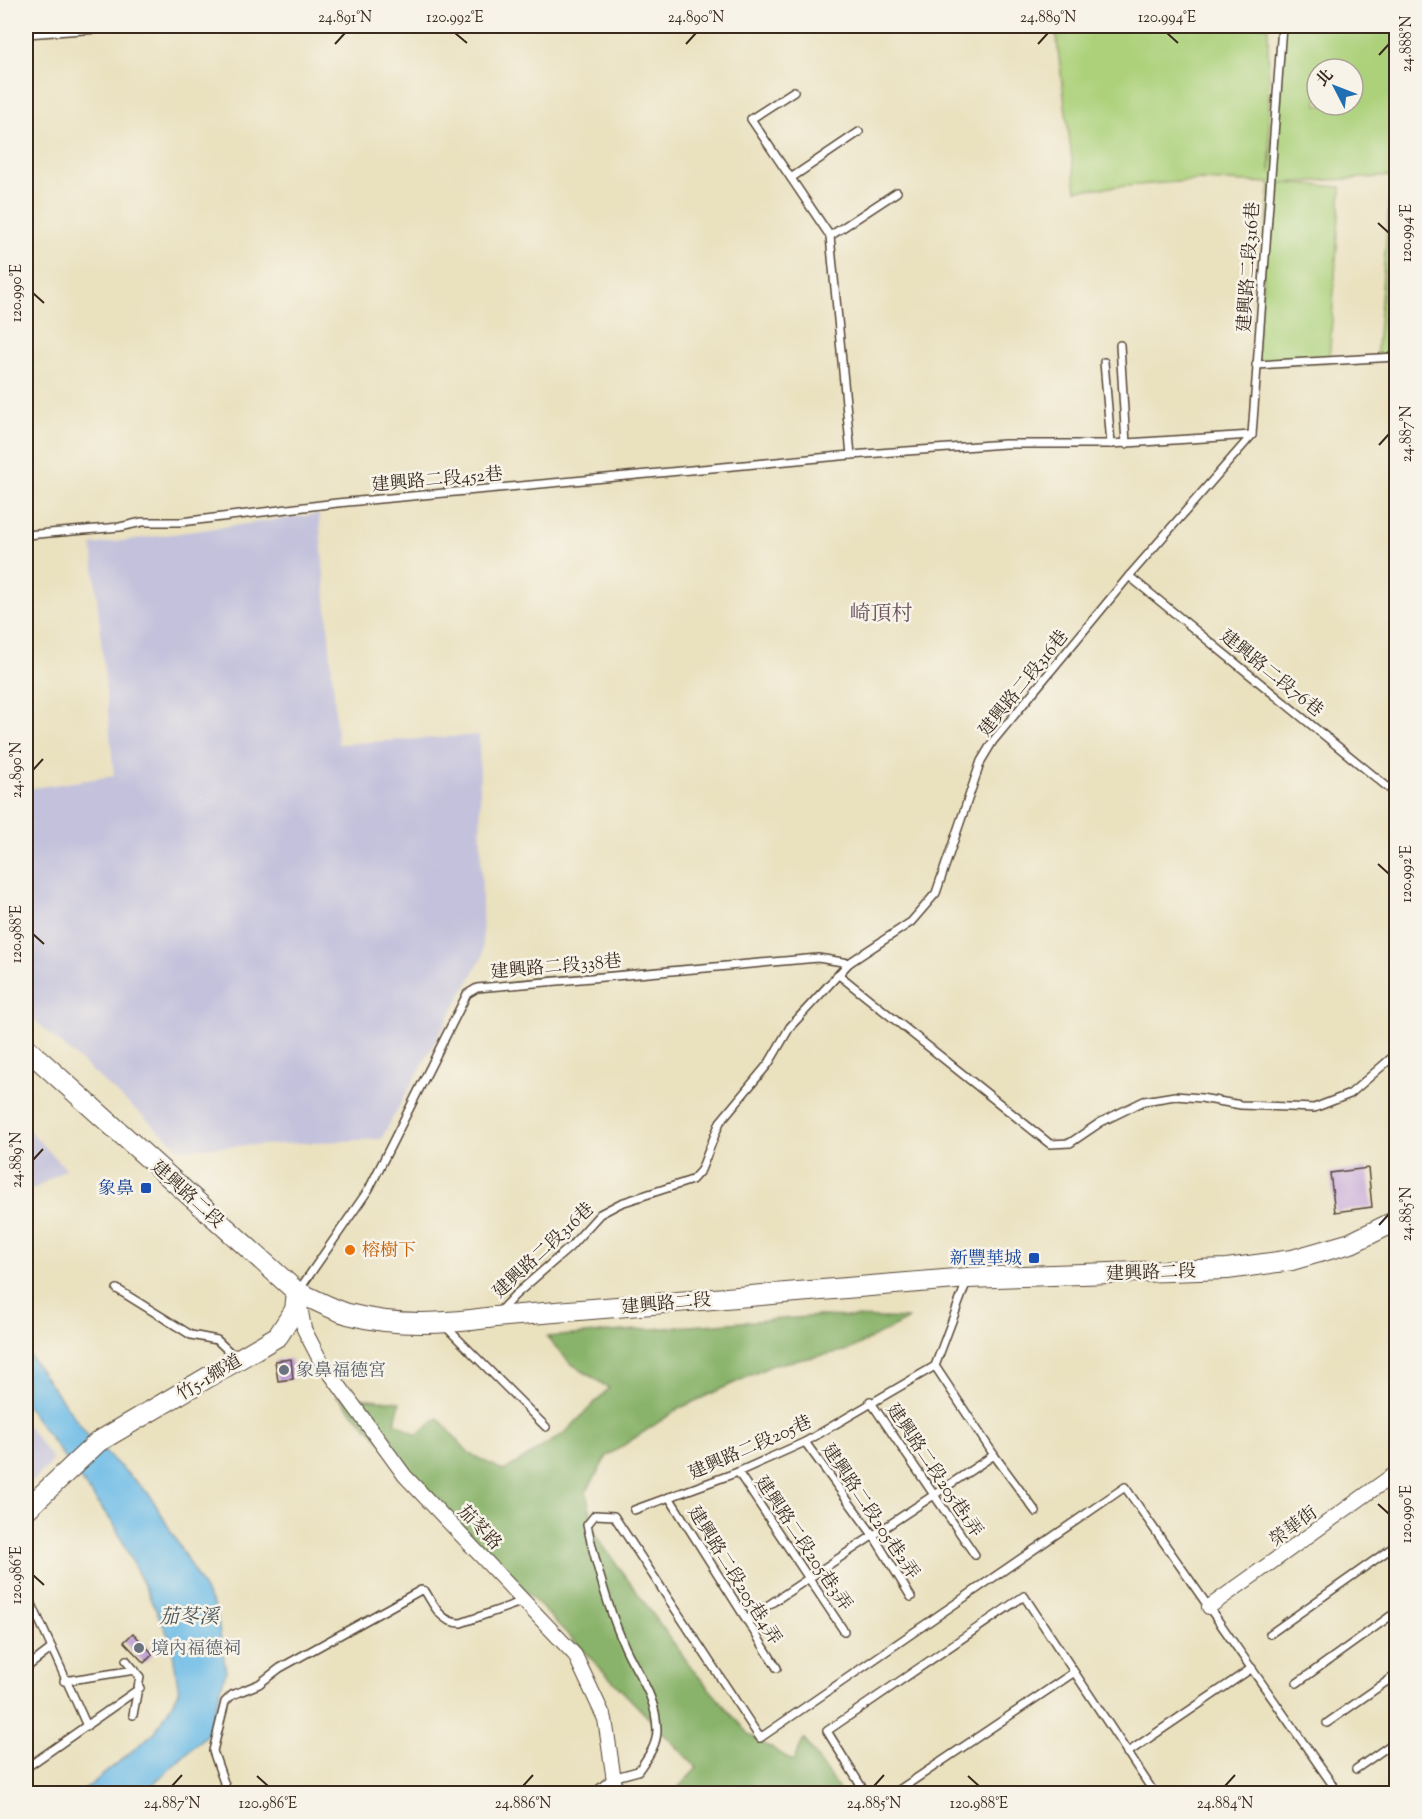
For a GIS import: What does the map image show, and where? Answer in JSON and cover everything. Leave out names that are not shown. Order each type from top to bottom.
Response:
[{"type":"street","name":"建興路二段","points":[[26,1048],[297,1292],[347,1313],[396,1322],[444,1324],[495,1317],[968,1278],[1227,1269],[1292,1260],[1331,1249],[1351,1243],[1396,1221]]},
{"type":"street","name":"竹5-1鄉道","points":[[26,1510],[98,1442],[278,1336],[295,1310],[297,1292]]},
{"type":"street","name":"茄苳路","points":[[297,1292],[304,1329],[319,1358],[405,1476],[526,1600],[575,1655],[605,1719],[616,1794]]},
{"type":"street","name":"榮華街","points":[[1209,1607],[1396,1473]]},
{"type":"lane","points":[[26,34],[140,26]]},
{"type":"lane","name":"建興路二段316巷","points":[[495,1317],[514,1296],[570,1247],[600,1214],[621,1203],[692,1180],[701,1170],[720,1122],[729,1108],[769,1063],[790,1027],[849,963],[911,922],[936,893],[981,761],[993,741],[1129,576],[1252,435],[1282,26]]},
{"type":"lane","points":[[794,92],[751,119],[830,236],[851,455]]},
{"type":"lane","points":[[791,178],[859,132]]},
{"type":"lane","points":[[830,236],[897,192]]},
{"type":"lane","points":[[1120,345],[1126,444]]},
{"type":"lane","points":[[1256,365],[1396,357]]},
{"type":"lane","points":[[1104,362],[1111,444]]},
{"type":"lane","name":"建興路二段452巷","points":[[26,534],[120,527],[142,522],[181,522],[337,503],[851,455],[1005,444],[1126,444],[1252,435]]},
{"type":"lane","name":"建興路二段76巷","points":[[1129,576],[1396,794]]},
{"type":"lane","name":"建興路二段338巷","points":[[297,1292],[369,1189],[467,994],[477,988],[818,958],[849,963]]},
{"type":"lane","points":[[839,975],[1050,1144],[1070,1143],[1101,1122],[1144,1101],[1165,1098],[1202,1098],[1261,1107],[1314,1108],[1350,1094],[1396,1054]]},
{"type":"lane","points":[[968,1278],[935,1366],[994,1455],[1036,1512]]},
{"type":"lane","points":[[117,1289],[191,1335],[217,1340],[237,1359]]},
{"type":"lane","points":[[444,1324],[546,1427]]},
{"type":"lane","name":"建興路二段205巷","points":[[634,1510],[738,1472],[805,1442],[870,1401],[935,1366]]},
{"type":"lane","name":"建興路二段205巷1弄","points":[[870,1401],[975,1555]]},
{"type":"lane","name":"建興路二段205巷2弄","points":[[805,1442],[873,1535],[911,1598]]},
{"type":"lane","points":[[746,1620],[994,1455]]},
{"type":"lane","name":"建興路二段205巷3弄","points":[[738,1472],[844,1631]]},
{"type":"lane","points":[[593,1794],[612,1778],[638,1771],[654,1748],[657,1731],[645,1681],[622,1643],[599,1576],[587,1525],[595,1515],[614,1516],[760,1738],[1125,1487],[1339,1794]]},
{"type":"lane","name":"建興路二段205巷4弄","points":[[669,1497],[777,1668]]},
{"type":"lane","points":[[1270,1634],[1396,1545]]},
{"type":"lane","points":[[26,1590],[64,1681],[87,1726]]},
{"type":"lane","points":[[228,1794],[213,1751],[225,1702],[232,1695],[259,1684],[280,1668],[421,1590],[425,1592],[443,1619],[452,1623],[461,1623],[526,1600]]},
{"type":"lane","points":[[866,1794],[827,1731],[1024,1596],[1153,1793]]},
{"type":"lane","points":[[1297,1683],[1396,1612]]},
{"type":"lane","points":[[26,1668],[52,1648]]},
{"type":"lane","points":[[126,1660],[140,1677],[140,1688],[133,1715]]},
{"type":"lane","points":[[1127,1753],[1252,1668]]},
{"type":"lane","points":[[64,1681],[135,1670]]},
{"type":"lane","points":[[893,1794],[1073,1673]]},
{"type":"lane","points":[[1327,1723],[1396,1675]]},
{"type":"lane","points":[[26,1768],[140,1688]]},
{"type":"lane","points":[[1356,1769],[1396,1741]]},
{"type":"lane","points":[[604,1794],[612,1778]]},
{"type":"shaded area","points":[[319,514],[338,744],[479,735],[483,956],[381,1139],[180,1149],[26,1013],[26,789],[114,776],[92,545]]},
{"type":"shaded area","points":[[26,1127],[66,1169],[26,1194]]},
{"type":"shaded area","points":[[26,1423],[53,1460],[26,1489]]},
{"type":"green space","points":[[1055,26],[1268,26],[1270,173],[1282,26],[1396,26],[1396,176],[1281,183],[1341,187],[1329,362],[1256,365],[1270,183],[1201,180],[1076,190]]},
{"type":"green space","points":[[1396,194],[1396,359],[1376,359],[1390,195]]},
{"type":"green space","points":[[820,1316],[909,1319],[849,1350],[773,1365],[680,1408],[607,1456],[586,1492],[596,1536],[694,1671],[749,1735],[793,1761],[804,1739],[841,1793],[673,1793],[697,1768],[337,1396],[400,1402],[395,1422],[416,1435],[438,1418],[470,1454],[504,1471],[565,1433],[609,1388],[570,1363],[547,1337]]},
{"type":"water","name":"茄苳溪","points":[[26,1351],[89,1437],[150,1495],[216,1610],[226,1671],[208,1733],[144,1793],[81,1793],[155,1732],[179,1692],[171,1641],[115,1526],[26,1405]]},
{"type":"building","points":[[1368,1168],[1372,1207],[1335,1212],[1330,1173]]},
{"type":"building","name":"象鼻福德宮","points":[[291,1359],[293,1379],[278,1381],[275,1361]]},
{"type":"building","name":"境內福德祠","points":[[133,1633],[153,1654],[144,1663],[124,1642]]},
{"type":"place","name":"象鼻","points":[[146,1188]]},
{"type":"place","name":"榕樹下","points":[[350,1250]]},
{"type":"place","name":"新豐華城","points":[[1034,1258]]},
{"type":"place","name":"象鼻福德宮","points":[[284,1370]]},
{"type":"place","name":"境內福德祠","points":[[139,1648]]},
{"type":"district","name":"崎頂村","points":[[881,613]]}]
